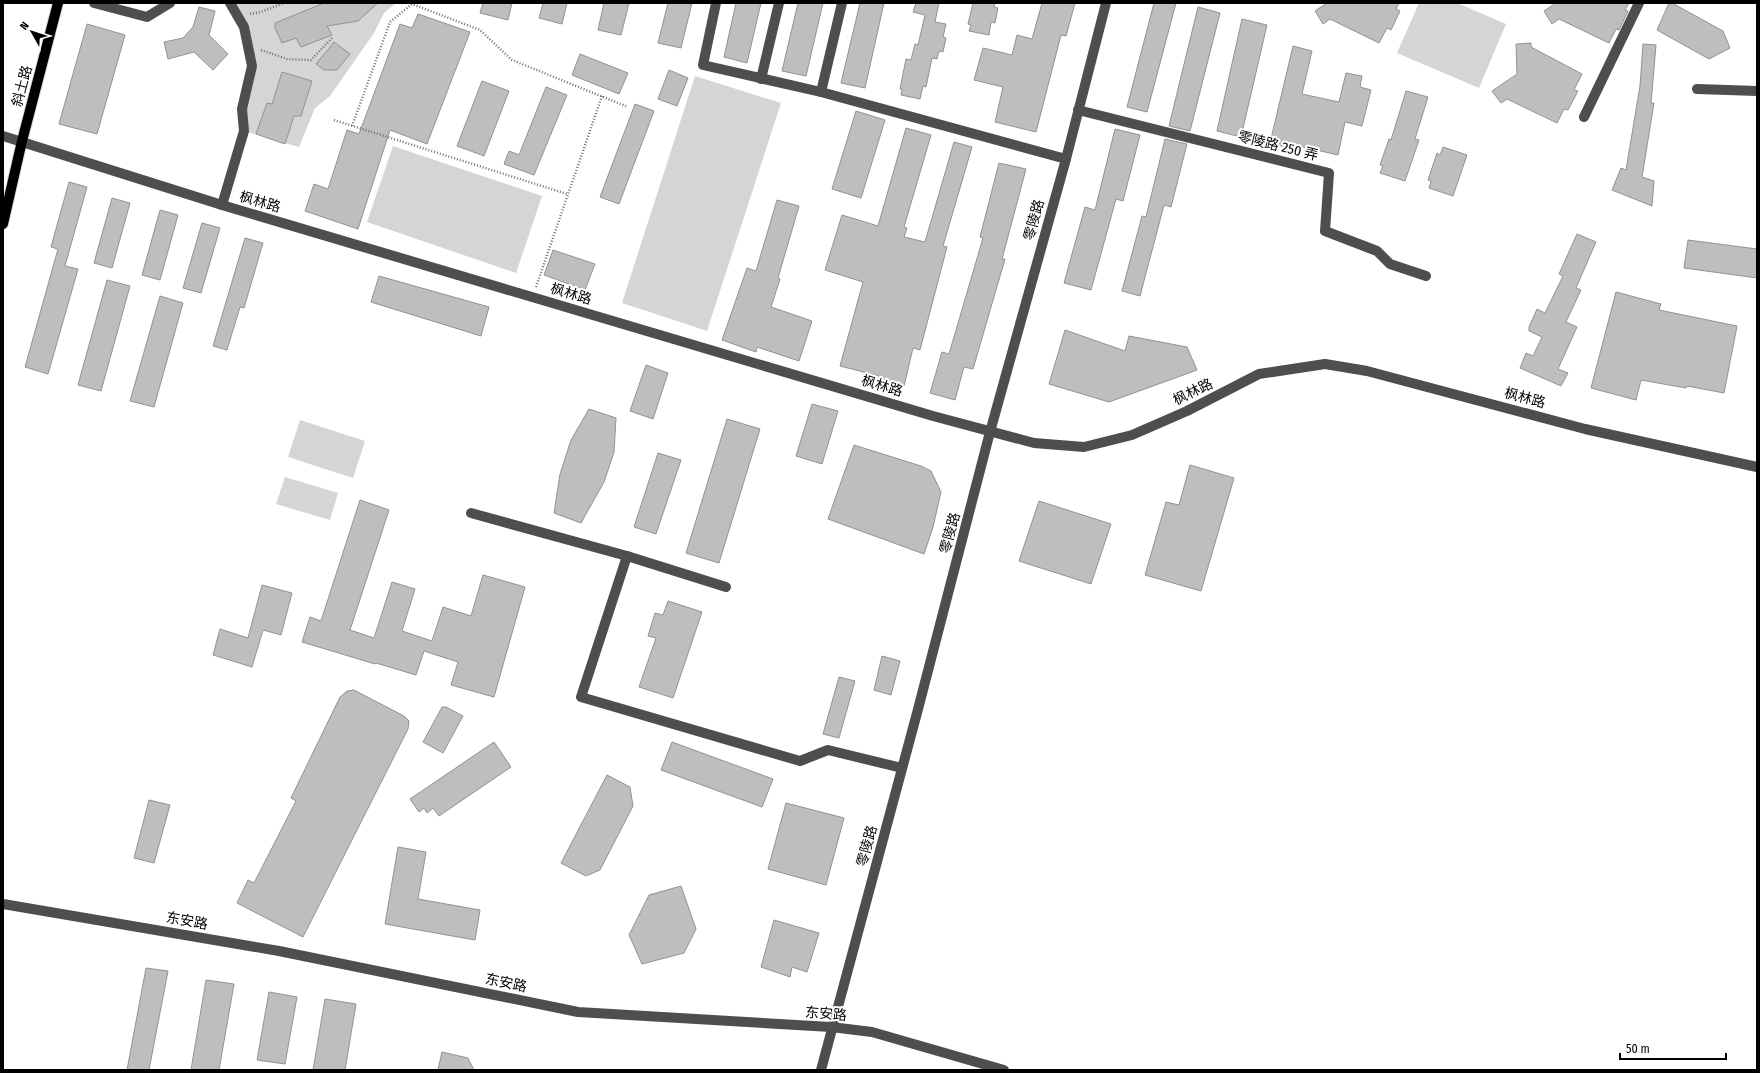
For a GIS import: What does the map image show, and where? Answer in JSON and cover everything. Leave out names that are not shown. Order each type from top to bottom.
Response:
[{"type":"main road","name":"斜土路","points":[[3,224],[22,141],[58,3]]},
{"type":"street","points":[[94,3],[147,17],[170,3]]},
{"type":"street","points":[[222,205],[244,131],[242,109],[252,66],[244,27],[230,3]]},
{"type":"street","points":[[716,3],[702,65],[821,92],[1066,158]]},
{"type":"street","points":[[761,79],[779,3]]},
{"type":"street","points":[[821,92],[842,3]]},
{"type":"street","name":"零陵路","points":[[821,1070],[831,1027],[902,768],[990,432],[1066,158],[1106,3]]},
{"type":"street","points":[[1584,117],[1639,3]]},
{"type":"street","points":[[1697,89],[1757,91]]},
{"type":"street","name":"零陵路 250 弄","points":[[1078,110],[1329,173],[1326,231],[1377,252],[1390,264],[1426,276]]},
{"type":"street","name":"枫林路","points":[[3,136],[222,205],[933,416],[1034,443],[1084,446],[1132,435],[1187,411],[1259,374],[1325,364],[1367,371],[1585,429],[1757,466]]},
{"type":"street","points":[[471,513],[627,556],[726,587]]},
{"type":"street","points":[[627,556],[581,697],[800,761],[828,750],[902,768]]},
{"type":"street","name":"东安路","points":[[3,904],[279,951],[578,1012],[831,1027],[872,1032],[1004,1070]]},
{"type":"path","points":[[237,16],[261,12],[284,3]]},
{"type":"path","points":[[352,126],[390,22],[412,4],[480,30],[512,60],[628,107]]},
{"type":"path","points":[[247,45],[287,60],[311,60],[332,38]]},
{"type":"path","points":[[532,297],[602,96]]},
{"type":"path","points":[[334,120],[567,194]]},
{"type":"shaded area","points":[[230,3],[396,3],[384,13],[374,33],[330,96],[315,108],[299,147],[244,131],[252,66],[244,27]]},
{"type":"shaded area","points":[[1419,3],[1457,3],[1506,24],[1479,88],[1397,53]]},
{"type":"shaded area","points":[[695,76],[781,103],[707,331],[622,303]]},
{"type":"shaded area","points":[[393,146],[542,196],[516,273],[367,222]]},
{"type":"shaded area","points":[[300,420],[365,441],[353,478],[288,457]]},
{"type":"shaded area","points":[[285,477],[338,493],[330,520],[276,504]]},
{"type":"building","points":[[324,3],[378,3],[358,21],[327,26],[332,35],[301,47],[296,38],[282,43],[275,28],[275,23]]},
{"type":"building","points":[[483,3],[512,3],[508,20],[480,13]]},
{"type":"building","points":[[543,3],[567,3],[562,24],[539,18]]},
{"type":"building","points":[[604,3],[629,3],[621,35],[598,30]]},
{"type":"building","points":[[668,3],[692,3],[681,48],[658,43]]},
{"type":"building","points":[[736,3],[761,3],[747,63],[724,57]]},
{"type":"building","points":[[798,3],[823,3],[806,76],[782,71]]},
{"type":"building","points":[[860,3],[884,3],[865,88],[841,83]]},
{"type":"building","points":[[916,3],[939,3],[935,22],[946,24],[943,37],[946,38],[943,52],[939,51],[937,59],[932,58],[926,87],[923,86],[920,99],[901,95],[902,89],[900,89],[906,59],[911,60],[915,44],[918,45],[925,15],[913,12]]},
{"type":"building","points":[[973,3],[995,3],[994,7],[998,8],[995,23],[991,22],[989,35],[969,31],[971,25],[968,24]]},
{"type":"building","points":[[1042,3],[1075,3],[1066,36],[1061,35],[1036,132],[995,122],[1003,87],[974,80],[983,48],[1012,55],[1017,35],[1032,39]]},
{"type":"building","points":[[1154,3],[1176,3],[1147,112],[1127,107]]},
{"type":"building","points":[[1327,3],[1399,3],[1396,9],[1400,11],[1391,30],[1387,28],[1379,43],[1330,19],[1323,24],[1315,11]]},
{"type":"building","points":[[1556,3],[1629,3],[1625,10],[1628,11],[1619,30],[1616,29],[1609,43],[1559,19],[1552,24],[1544,11]]},
{"type":"building","points":[[1669,3],[1672,3],[1723,31],[1730,48],[1709,59],[1657,30]]},
{"type":"building","points":[[199,7],[215,11],[209,35],[228,54],[213,70],[194,52],[168,59],[164,42],[183,38],[193,27]]},
{"type":"building","points":[[1198,7],[1220,13],[1190,131],[1169,126]]},
{"type":"building","points":[[418,14],[470,32],[427,144],[390,130],[358,229],[305,211],[314,184],[328,189],[347,130],[359,134],[400,24],[412,28]]},
{"type":"building","points":[[1242,19],[1267,25],[1241,137],[1217,131]]},
{"type":"building","points":[[87,24],[125,35],[97,134],[59,124]]},
{"type":"building","points":[[334,42],[350,54],[337,70],[324,70],[316,64]]},
{"type":"building","points":[[1531,43],[1531,47],[1582,74],[1574,90],[1578,91],[1568,110],[1564,109],[1557,123],[1507,99],[1501,103],[1492,91],[1517,74],[1516,44]]},
{"type":"building","points":[[1643,44],[1656,45],[1651,103],[1654,103],[1642,177],[1654,181],[1652,206],[1612,190],[1621,168],[1626,170],[1640,86]]},
{"type":"building","points":[[1293,46],[1312,51],[1302,94],[1339,102],[1346,73],[1362,76],[1360,87],[1371,90],[1362,126],[1345,122],[1338,155],[1290,144],[1289,148],[1270,143]]},
{"type":"building","points":[[580,54],[628,73],[619,94],[572,75]]},
{"type":"building","points":[[669,70],[688,78],[677,106],[658,99]]},
{"type":"building","points":[[282,72],[312,81],[301,116],[294,116],[285,144],[256,134],[267,103],[272,104]]},
{"type":"building","points":[[482,81],[509,91],[484,156],[457,146]]},
{"type":"building","points":[[546,87],[567,95],[534,175],[504,164],[509,151],[519,155]]},
{"type":"building","points":[[1406,91],[1428,97],[1415,139],[1419,140],[1405,181],[1380,173],[1383,166],[1380,165],[1389,139],[1391,140]]},
{"type":"building","points":[[635,104],[654,111],[619,204],[600,197]]},
{"type":"building","points":[[856,111],[885,120],[861,198],[832,189]]},
{"type":"building","points":[[906,128],[931,135],[904,227],[907,228],[904,237],[925,242],[954,142],[972,147],[943,246],[947,247],[920,350],[913,348],[904,386],[879,380],[879,376],[840,366],[863,282],[825,270],[842,215],[878,226]]},
{"type":"building","points":[[1115,129],[1140,135],[1123,201],[1116,199],[1091,290],[1064,283],[1085,207],[1095,210]]},
{"type":"building","points":[[1165,139],[1187,144],[1171,207],[1164,205],[1140,296],[1122,291],[1142,216],[1146,217]]},
{"type":"building","points":[[1443,147],[1467,155],[1453,196],[1429,188],[1431,181],[1428,180],[1437,153],[1440,155]]},
{"type":"building","points":[[999,163],[1026,169],[1002,259],[1005,259],[973,369],[964,367],[955,400],[930,393],[942,352],[949,354],[983,238],[980,237]]},
{"type":"building","points":[[69,182],[87,187],[65,266],[78,269],[48,374],[25,367],[58,249],[51,247]]},
{"type":"building","points":[[112,198],[130,203],[112,268],[94,263]]},
{"type":"building","points":[[777,200],[799,206],[771,307],[812,321],[799,361],[757,347],[756,352],[722,340],[747,268],[756,271]]},
{"type":"building","points":[[160,210],[178,215],[160,280],[142,275]]},
{"type":"building","points":[[202,223],[220,228],[201,293],[183,288]]},
{"type":"building","points":[[1577,234],[1596,242],[1576,288],[1581,290],[1566,322],[1577,327],[1558,369],[1568,373],[1561,386],[1520,368],[1526,353],[1533,356],[1542,337],[1529,331],[1529,327],[1537,309],[1545,313],[1563,276],[1559,274]]},
{"type":"building","points":[[245,238],[263,243],[244,308],[240,307],[227,350],[213,346]]},
{"type":"building","points":[[1688,240],[1757,249],[1757,278],[1684,268]]},
{"type":"building","points":[[553,250],[595,264],[585,290],[544,275]]},
{"type":"building","points":[[379,276],[489,307],[481,336],[371,302]]},
{"type":"building","points":[[107,280],[130,286],[101,391],[78,385]]},
{"type":"building","points":[[1616,292],[1661,304],[1659,310],[1737,326],[1724,393],[1641,380],[1636,400],[1591,388]]},
{"type":"building","points":[[160,296],[183,303],[154,407],[130,401]]},
{"type":"building","points":[[1065,330],[1125,351],[1129,336],[1187,347],[1197,370],[1109,402],[1049,384]]},
{"type":"building","points":[[646,365],[668,373],[653,419],[630,411]]},
{"type":"building","points":[[812,404],[838,411],[822,464],[796,456]]},
{"type":"building","points":[[589,409],[616,418],[614,452],[604,482],[581,523],[554,513],[560,474],[571,440]]},
{"type":"building","points":[[727,419],[760,429],[719,563],[686,553]]},
{"type":"building","points":[[854,445],[921,466],[931,471],[941,492],[933,527],[924,554],[828,519]]},
{"type":"building","points":[[658,453],[681,460],[656,534],[634,527]]},
{"type":"building","points":[[1190,465],[1234,478],[1201,591],[1145,575],[1166,502],[1179,505]]},
{"type":"building","points":[[360,500],[389,510],[350,630],[374,638],[392,582],[415,589],[402,631],[432,641],[443,607],[471,616],[483,575],[525,587],[494,697],[451,685],[458,662],[424,651],[416,675],[302,642],[310,617],[321,621]]},
{"type":"building","points":[[1039,501],[1111,524],[1091,584],[1019,561]]},
{"type":"building","points":[[262,585],[292,593],[281,635],[263,630],[252,667],[213,655],[220,629],[248,638]]},
{"type":"building","points":[[668,601],[702,612],[673,698],[639,687],[656,638],[648,636],[655,613],[663,615]]},
{"type":"building","points":[[882,656],[900,661],[891,695],[874,690]]},
{"type":"building","points":[[839,677],[855,681],[839,738],[823,734]]},
{"type":"building","points":[[354,690],[404,716],[409,721],[408,729],[303,937],[237,903],[248,880],[254,883],[296,801],[291,798],[340,697],[347,691]]},
{"type":"building","points":[[442,707],[446,707],[463,716],[443,753],[423,742]]},
{"type":"building","points":[[494,742],[511,767],[439,816],[433,808],[427,813],[424,808],[419,812],[410,799]]},
{"type":"building","points":[[672,742],[773,779],[762,807],[661,770]]},
{"type":"building","points":[[607,775],[630,787],[633,806],[600,870],[586,876],[561,863]]},
{"type":"building","points":[[149,800],[170,805],[154,863],[134,858]]},
{"type":"building","points":[[786,803],[844,818],[826,885],[768,869]]},
{"type":"building","points":[[398,847],[426,852],[418,899],[480,910],[475,940],[385,924]]},
{"type":"building","points":[[681,886],[696,929],[684,953],[642,964],[629,935],[649,895]]},
{"type":"building","points":[[774,920],[819,933],[807,972],[792,967],[790,977],[761,967]]},
{"type":"building","points":[[146,968],[168,971],[149,1070],[127,1070]]},
{"type":"building","points":[[206,980],[234,984],[219,1070],[191,1070]]},
{"type":"building","points":[[269,992],[297,997],[285,1064],[257,1060]]},
{"type":"building","points":[[325,999],[356,1004],[345,1070],[313,1070]]},
{"type":"building","points":[[442,1052],[468,1058],[474,1070],[438,1070]]}]
